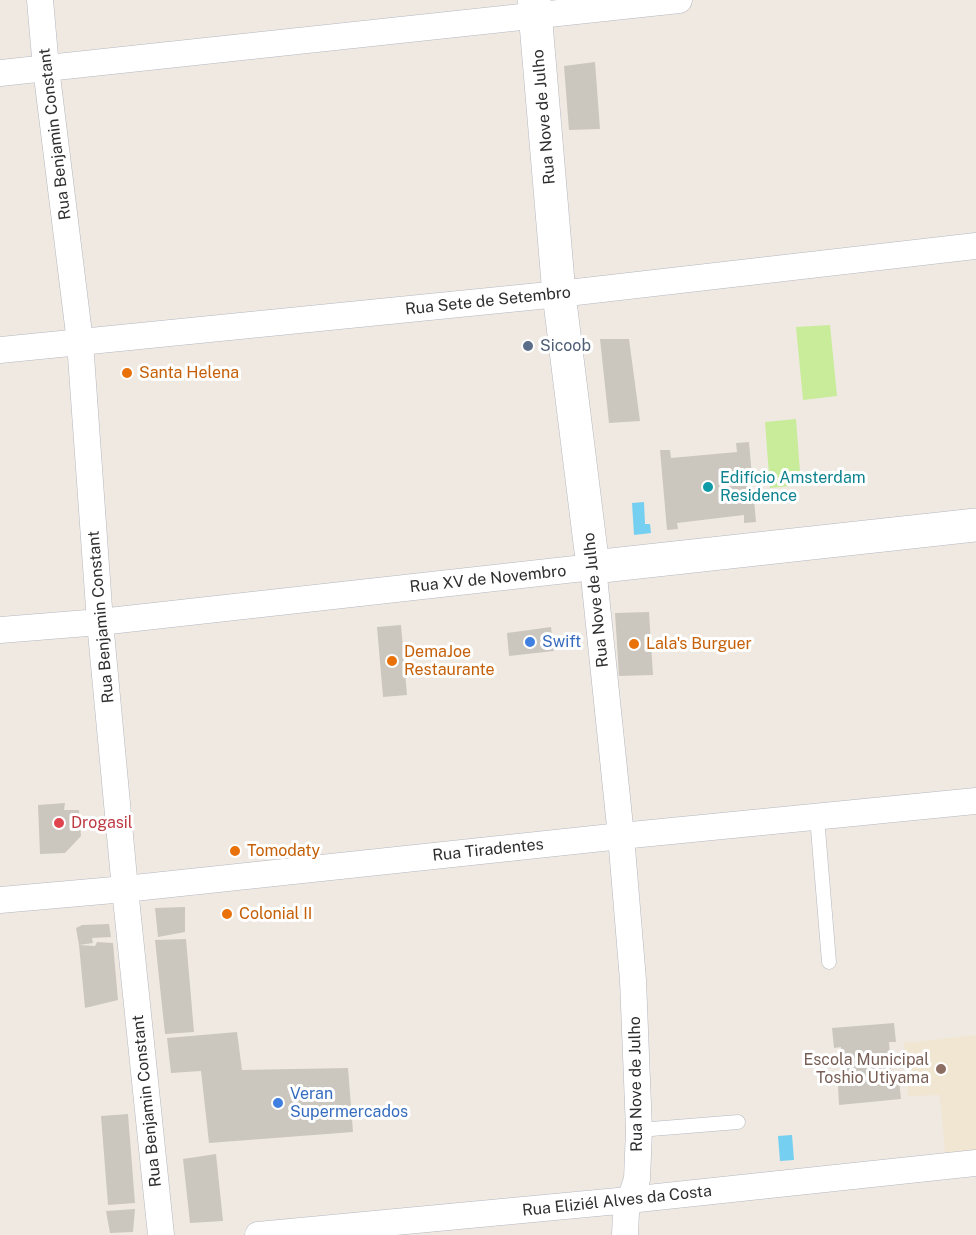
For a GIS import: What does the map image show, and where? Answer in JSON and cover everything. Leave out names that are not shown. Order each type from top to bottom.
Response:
[{"type":"street","name":"Rua Benjamin Constant","points":[[40,0],[46,68],[80,342],[100,621],[161,1235]]},
{"type":"street","points":[[0,73],[535,8],[679,0]]},
{"type":"street","name":"Rua Nove de Julho","points":[[535,8],[559,294],[593,567],[621,836],[633,980],[639,1130],[637,1179],[626,1212],[625,1235]]},
{"type":"street","name":"Rua Sete de Setembro","points":[[0,350],[559,294],[976,246]]},
{"type":"street","name":"Rua XV de Novembro","points":[[0,630],[976,525]]},
{"type":"street","name":"Rua Tiradentes","points":[[0,900],[976,801]]},
{"type":"street","name":"Rua Eliziél Alves da Costa","points":[[258,1235],[629,1200],[976,1163]]},
{"type":"lane","points":[[817,817],[829,962]]},
{"type":"lane","points":[[639,1130],[738,1122]]},
{"type":"shaded area","name":"Escola Municipal Toshio Utiyama","points":[[976,1035],[976,1150],[945,1153],[940,1095],[908,1096],[904,1043]]},
{"type":"green space","points":[[830,325],[837,396],[803,400],[796,327]]},
{"type":"green space","points":[[796,419],[801,485],[770,488],[765,422]]},
{"type":"water","points":[[644,502],[645,524],[650,524],[651,533],[634,535],[632,503]]},
{"type":"water","points":[[792,1135],[794,1160],[780,1161],[778,1136]]},
{"type":"building","points":[[595,62],[600,129],[569,130],[564,66]]},
{"type":"building","points":[[600,339],[629,339],[640,421],[609,423]]},
{"type":"building","name":"Edifício Amsterdam Residence","points":[[749,442],[756,522],[744,523],[744,515],[677,523],[678,529],[667,530],[660,450],[670,450],[671,458],[737,452],[736,443]]},
{"type":"building","name":"Lala's Burguer","points":[[649,612],[653,675],[619,676],[615,613]]},
{"type":"building","name":"DemaJoe Restaurante","points":[[401,625],[407,695],[383,697],[377,627]]},
{"type":"building","name":"Swift","points":[[551,627],[554,651],[509,656],[507,633]]},
{"type":"building","name":"Drogasil","points":[[65,803],[64,810],[79,810],[81,836],[65,853],[40,854],[38,805]]},
{"type":"building","points":[[185,907],[185,932],[158,937],[155,908]]},
{"type":"building","points":[[109,924],[111,937],[92,938],[93,943],[79,945],[76,928],[82,925]]},
{"type":"building","points":[[186,939],[194,1032],[165,1034],[155,940]]},
{"type":"building","points":[[97,942],[113,943],[118,1000],[85,1008],[79,945],[95,946]]},
{"type":"building","points":[[894,1023],[896,1042],[889,1042],[892,1081],[899,1080],[901,1099],[839,1105],[838,1086],[845,1085],[841,1047],[834,1048],[832,1028]]},
{"type":"building","name":"Veran Supermercados","points":[[237,1032],[242,1070],[348,1068],[353,1132],[209,1143],[201,1071],[171,1073],[167,1038]]},
{"type":"building","points":[[128,1114],[135,1203],[108,1205],[101,1116]]},
{"type":"building","points":[[216,1154],[223,1221],[190,1223],[183,1159]]},
{"type":"building","points":[[135,1209],[133,1232],[110,1233],[106,1211]]},
{"type":"place","name":"Sicoob","points":[[528,346]]},
{"type":"place","name":"Santa Helena","points":[[127,373]]},
{"type":"place","name":"Edifício Amsterdam Residence","points":[[708,487]]},
{"type":"place","name":"Swift","points":[[530,642]]},
{"type":"place","name":"Lala's Burguer","points":[[634,644]]},
{"type":"place","name":"DemaJoe Restaurante","points":[[392,661]]},
{"type":"place","name":"Drogasil","points":[[59,823]]},
{"type":"place","name":"Tomodaty","points":[[235,851]]},
{"type":"place","name":"Colonial II","points":[[227,914]]},
{"type":"place","name":"Escola Municipal Toshio Utiyama","points":[[941,1069]]},
{"type":"place","name":"Veran Supermercados","points":[[278,1103]]}]
